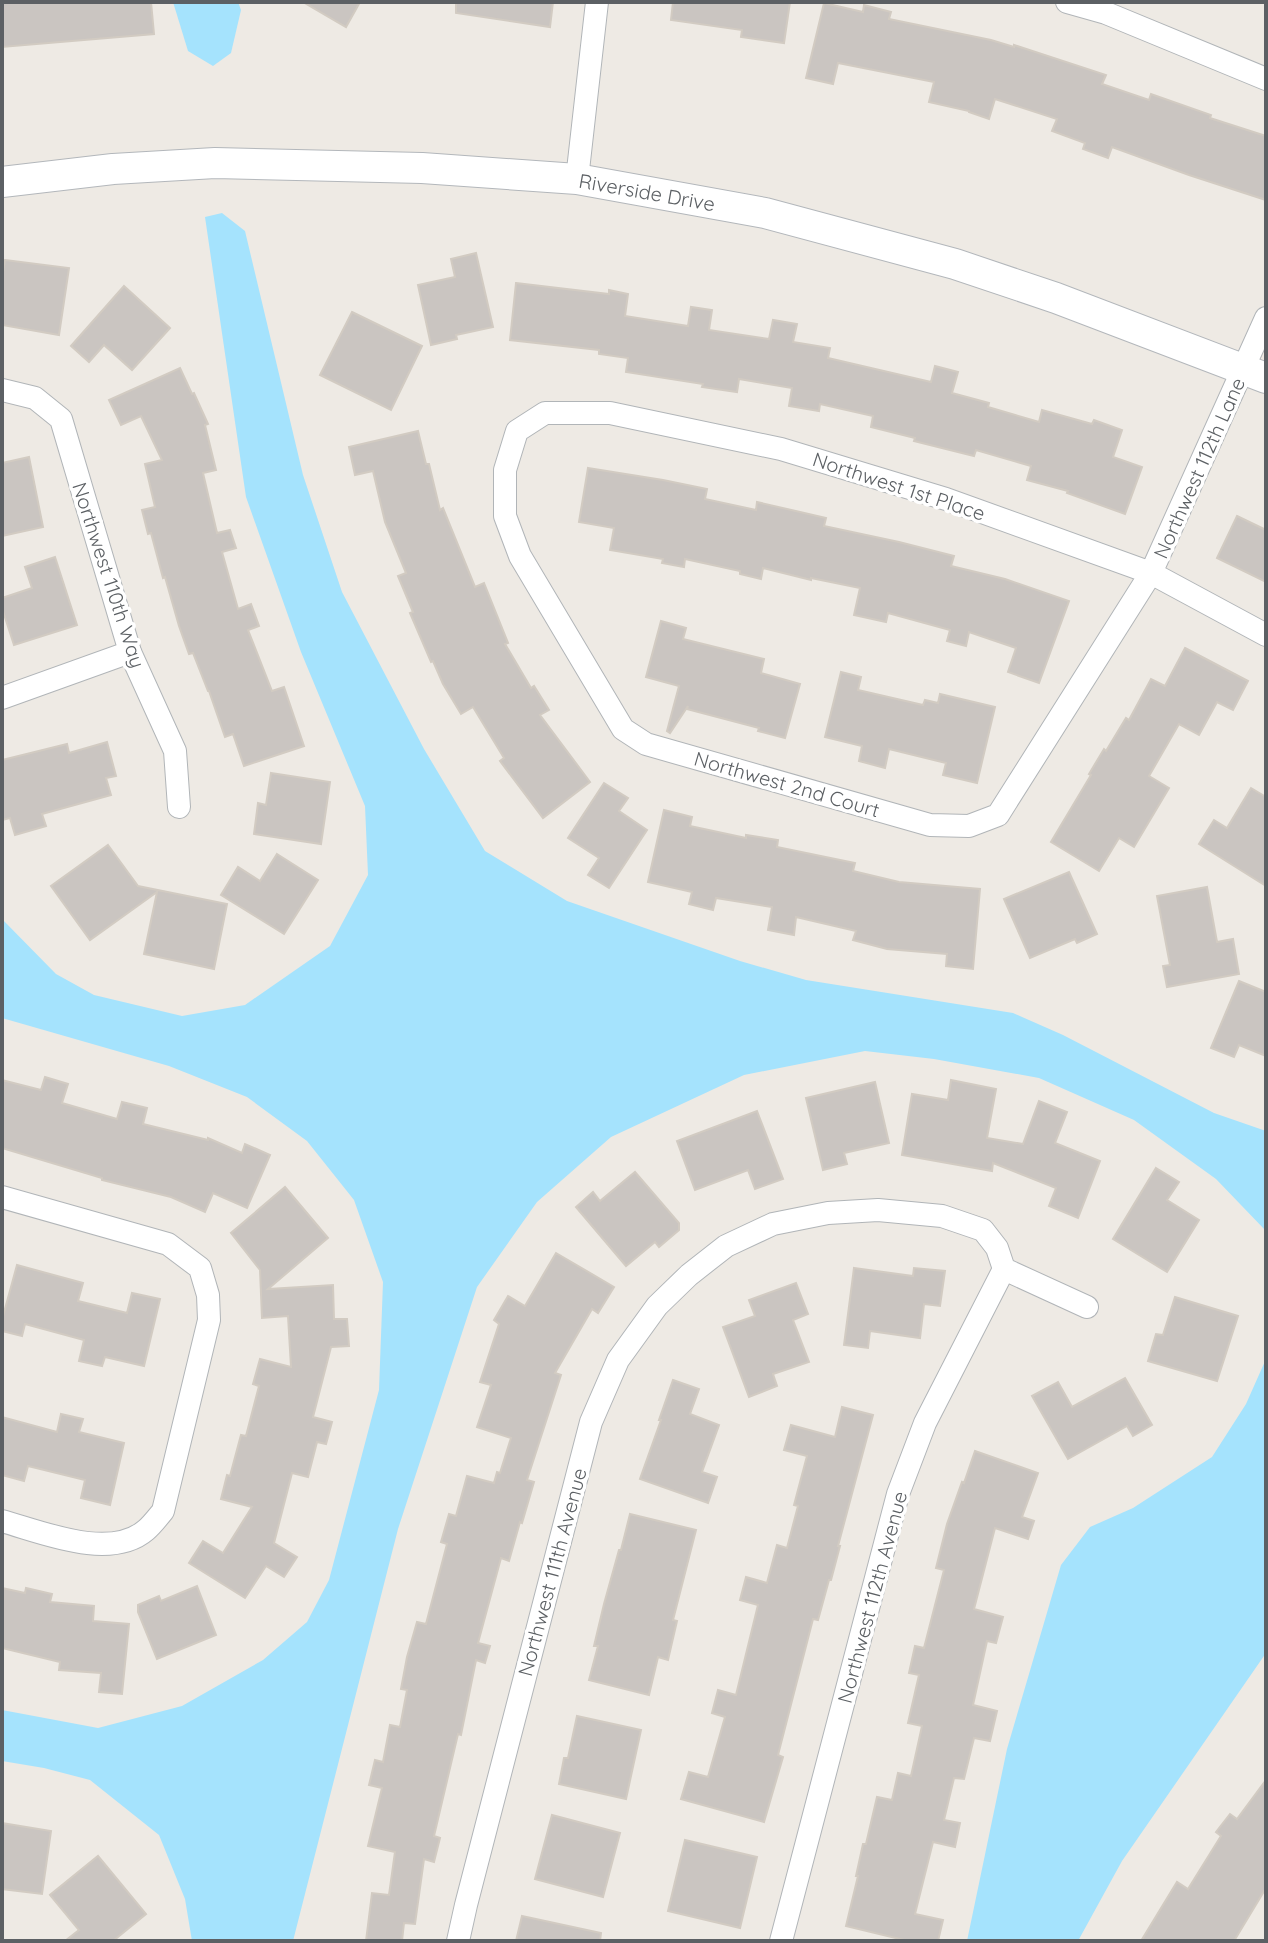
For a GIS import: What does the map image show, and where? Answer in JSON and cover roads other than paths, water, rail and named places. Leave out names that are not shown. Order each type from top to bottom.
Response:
[{"type":"street","points":[[577,179],[597,2]]},
{"type":"street","points":[[1067,2],[1107,7],[1266,79]]},
{"type":"street","name":"Riverside Drive","points":[[2,182],[113,169],[215,163],[422,168],[577,179],[765,213],[955,264],[1056,298],[1255,373]]},
{"type":"street","name":"Northwest 112th Lane","points":[[1151,573],[1255,373],[1266,318]]},
{"type":"street","name":"Northwest 110th Way","points":[[2,390],[35,398],[61,419],[130,652],[175,751],[179,807]]},
{"type":"street","name":"Northwest 1st Place","points":[[517,431],[545,413],[610,413],[781,449],[946,499],[1151,573],[1266,635]]},
{"type":"street","name":"Northwest 2nd Court","points":[[517,431],[505,470],[505,516],[520,556],[623,729],[646,744],[930,825],[969,826],[998,815],[1151,573]]},
{"type":"street","points":[[2,698],[130,652]]},
{"type":"street","points":[[2,1197],[168,1244],[200,1268],[208,1295],[209,1320],[163,1511],[145,1531],[124,1542],[85,1544],[2,1521]]},
{"type":"street","name":"Northwest 111th Avenue","points":[[458,1941],[591,1422],[618,1360],[657,1306],[726,1246],[773,1224],[828,1213],[878,1210],[942,1216],[983,1230],[997,1248],[1004,1269]]},
{"type":"street","points":[[1004,1269],[1087,1307]]},
{"type":"street","name":"Northwest 112th Avenue","points":[[781,1941],[898,1494],[925,1423],[1004,1269]]},
{"type":"water","points":[[173,2],[238,2],[241,10],[231,53],[213,66],[188,51]]},
{"type":"water","points":[[222,213],[245,231],[303,475],[342,592],[424,749],[485,851],[567,901],[740,961],[806,980],[1013,1013],[1063,1035],[1214,1113],[1266,1131],[1266,1231],[1216,1179],[1134,1120],[1039,1078],[934,1059],[865,1051],[744,1075],[611,1137],[537,1202],[477,1287],[398,1529],[293,1941],[192,1941],[185,1899],[159,1835],[90,1780],[2,1761],[2,1710],[98,1728],[182,1706],[263,1660],[307,1622],[329,1580],[379,1390],[383,1282],[354,1200],[307,1141],[247,1097],[169,1066],[2,1018],[2,919],[56,974],[94,995],[182,1016],[245,1005],[330,946],[368,875],[365,806],[301,652],[246,497],[205,217]]},
{"type":"water","points":[[1266,1359],[1266,1653],[1122,1861],[1078,1941],[967,1941],[1007,1749],[1061,1565],[1090,1527],[1133,1508],[1212,1457],[1246,1404]]}]
